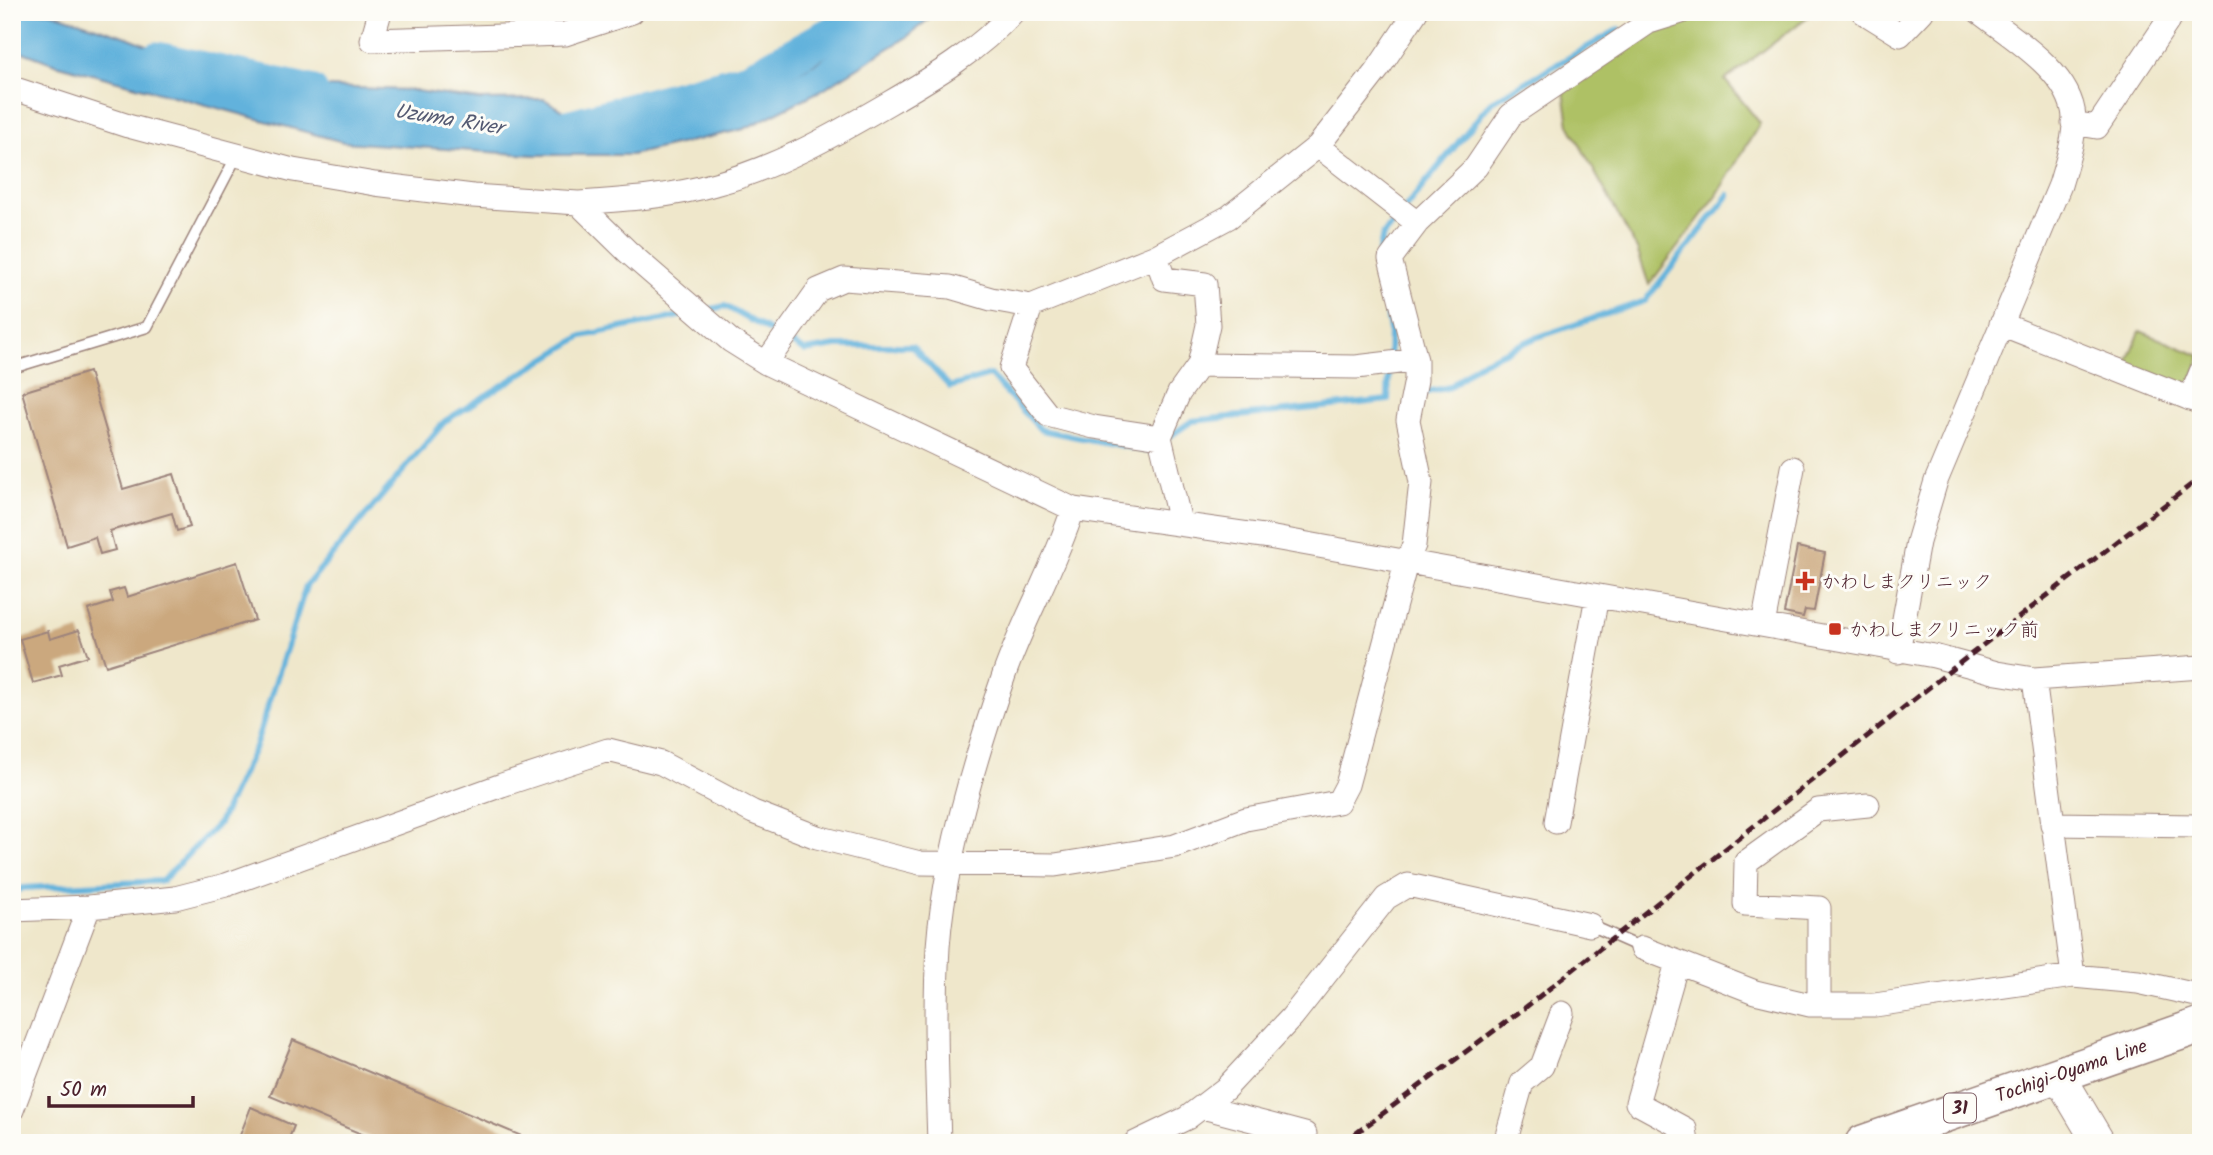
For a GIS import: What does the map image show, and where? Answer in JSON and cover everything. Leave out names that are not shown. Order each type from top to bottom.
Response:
[{"type":"main road","name":"Tochigi-Oyama Line","points":[[1863,1143],[2201,1025]]},
{"type":"street","points":[[380,12],[372,40],[565,34],[632,12]]},
{"type":"street","points":[[12,88],[236,157],[375,184],[578,203],[646,198],[715,185],[774,164],[827,139],[955,64],[1013,12]]},
{"type":"street","points":[[766,363],[818,290],[844,279],[950,287],[991,299],[1031,306],[1156,256],[1229,217],[1318,146],[1378,68],[1416,12]]},
{"type":"street","points":[[12,910],[89,907],[175,898],[226,885],[502,785],[608,750],[661,763],[753,812],[817,837],[920,863],[1055,866],[1175,846],[1246,819],[1338,802],[1347,785],[1406,563],[1414,545],[1422,482],[1408,420],[1416,380],[1416,360],[1390,259],[1417,223],[1476,167],[1511,115],[1649,22],[1681,12]]},
{"type":"street","points":[[1863,12],[1900,34],[1922,12]]},
{"type":"street","points":[[1898,652],[1918,542],[1936,481],[2060,186],[2071,146],[2074,116],[2065,91],[2046,64],[1979,12]]},
{"type":"street","points":[[2073,124],[2097,127],[2174,12]]},
{"type":"street","points":[[1318,146],[1417,223]]},
{"type":"street","points":[[578,203],[628,252],[731,341],[766,363],[1073,509],[1180,522],[1763,625],[1898,652],[1934,656],[1997,673],[2035,679],[2201,667]]},
{"type":"street","points":[[1156,256],[1164,279],[1205,284],[1208,325],[1199,365],[1179,393],[1160,437],[1180,522]]},
{"type":"street","points":[[1031,306],[1011,368],[1048,415],[1094,428],[1160,437]]},
{"type":"street","points":[[2001,324],[2195,401],[2201,372]]},
{"type":"street","points":[[1199,365],[1356,367],[1416,360]]},
{"type":"street","points":[[1763,625],[1793,467]]},
{"type":"street","points":[[939,1143],[939,945],[952,865],[970,789],[1004,675],[1063,540],[1073,509]]},
{"type":"street","points":[[1556,822],[1597,596]]},
{"type":"street","points":[[2035,679],[2073,976]]},
{"type":"street","points":[[1819,1005],[1819,908],[1745,904],[1746,862],[1818,810],[1868,805]]},
{"type":"street","points":[[2052,824],[2198,826]]},
{"type":"street","points":[[1135,1143],[1187,1118],[1225,1090],[1292,1017],[1386,898],[1408,885],[1590,925]]},
{"type":"street","points":[[12,1110],[89,907]]},
{"type":"street","points":[[1642,948],[1755,992],[1819,1005],[1875,1005],[2073,976],[2138,982],[2201,996]]},
{"type":"street","points":[[1677,963],[1637,1103],[1685,1129],[1687,1143]]},
{"type":"street","points":[[1505,1143],[1522,1083],[1542,1066],[1562,1013]]},
{"type":"street","points":[[2058,1074],[2099,1143]]},
{"type":"street","points":[[1202,1107],[1305,1134]]},
{"type":"lane","points":[[12,368],[147,327],[236,157]]},
{"type":"lane","points":[[1590,925],[1642,948]]},
{"type":"green space","points":[[1708,12],[1814,12],[1725,80],[1760,123],[1717,195],[1649,285],[1637,249],[1569,125],[1564,91],[1651,32]]},
{"type":"green space","points":[[2140,331],[2201,356],[2188,389],[2127,364]]},
{"type":"water","points":[[12,12],[50,12],[127,37],[224,76],[300,86],[410,90],[480,100],[544,99],[570,115],[613,127],[756,91],[817,62],[886,12],[937,12],[907,37],[820,91],[744,129],[631,155],[534,155],[343,142],[55,64],[12,48]]},
{"type":"building","points":[[89,372],[123,489],[174,474],[190,527],[177,531],[172,513],[110,531],[115,550],[100,554],[95,537],[67,546],[22,392]]},
{"type":"building","name":"かわしまクリニック","points":[[1797,547],[1825,553],[1814,611],[1805,610],[1803,617],[1784,613]]},
{"type":"building","points":[[237,562],[255,620],[106,666],[88,610],[113,602],[110,592],[124,588],[127,597]]},
{"type":"building","points":[[79,630],[88,656],[59,665],[62,675],[33,683],[20,639],[48,631],[50,639]]},
{"type":"building","points":[[293,1040],[538,1143],[383,1143],[270,1096]]},
{"type":"building","points":[[251,1107],[294,1126],[287,1143],[237,1143]]},
{"type":"waterway","name":"Uzuma River","points":[[549,132],[749,79],[871,12]]},
{"type":"waterway","points":[[1406,207],[1491,102],[1619,29]]},
{"type":"waterway","name":"Uzuma River","points":[[157,59],[311,92]]},
{"type":"waterway","points":[[1418,394],[1450,387],[1478,364],[1535,338],[1645,301],[1729,195]]},
{"type":"waterway","points":[[1170,436],[1192,421],[1388,400],[1390,331],[1379,252],[1383,235],[1399,216]]},
{"type":"waterway","points":[[703,311],[725,306],[779,336]]},
{"type":"waterway","points":[[12,893],[23,888],[162,881],[219,823],[255,747],[306,586],[445,421],[582,336],[689,314]]},
{"type":"waterway","points":[[788,341],[805,351],[836,346],[912,346],[950,387],[990,375],[1041,430],[1149,451],[1158,445]]},
{"type":"railway","points":[[1343,1143],[1526,1007],[1961,662],[2201,477]]},
{"type":"place","name":"かわしまクリニック","points":[[1805,581]]},
{"type":"place","name":"かわしまクリニック前","points":[[1835,629]]}]
